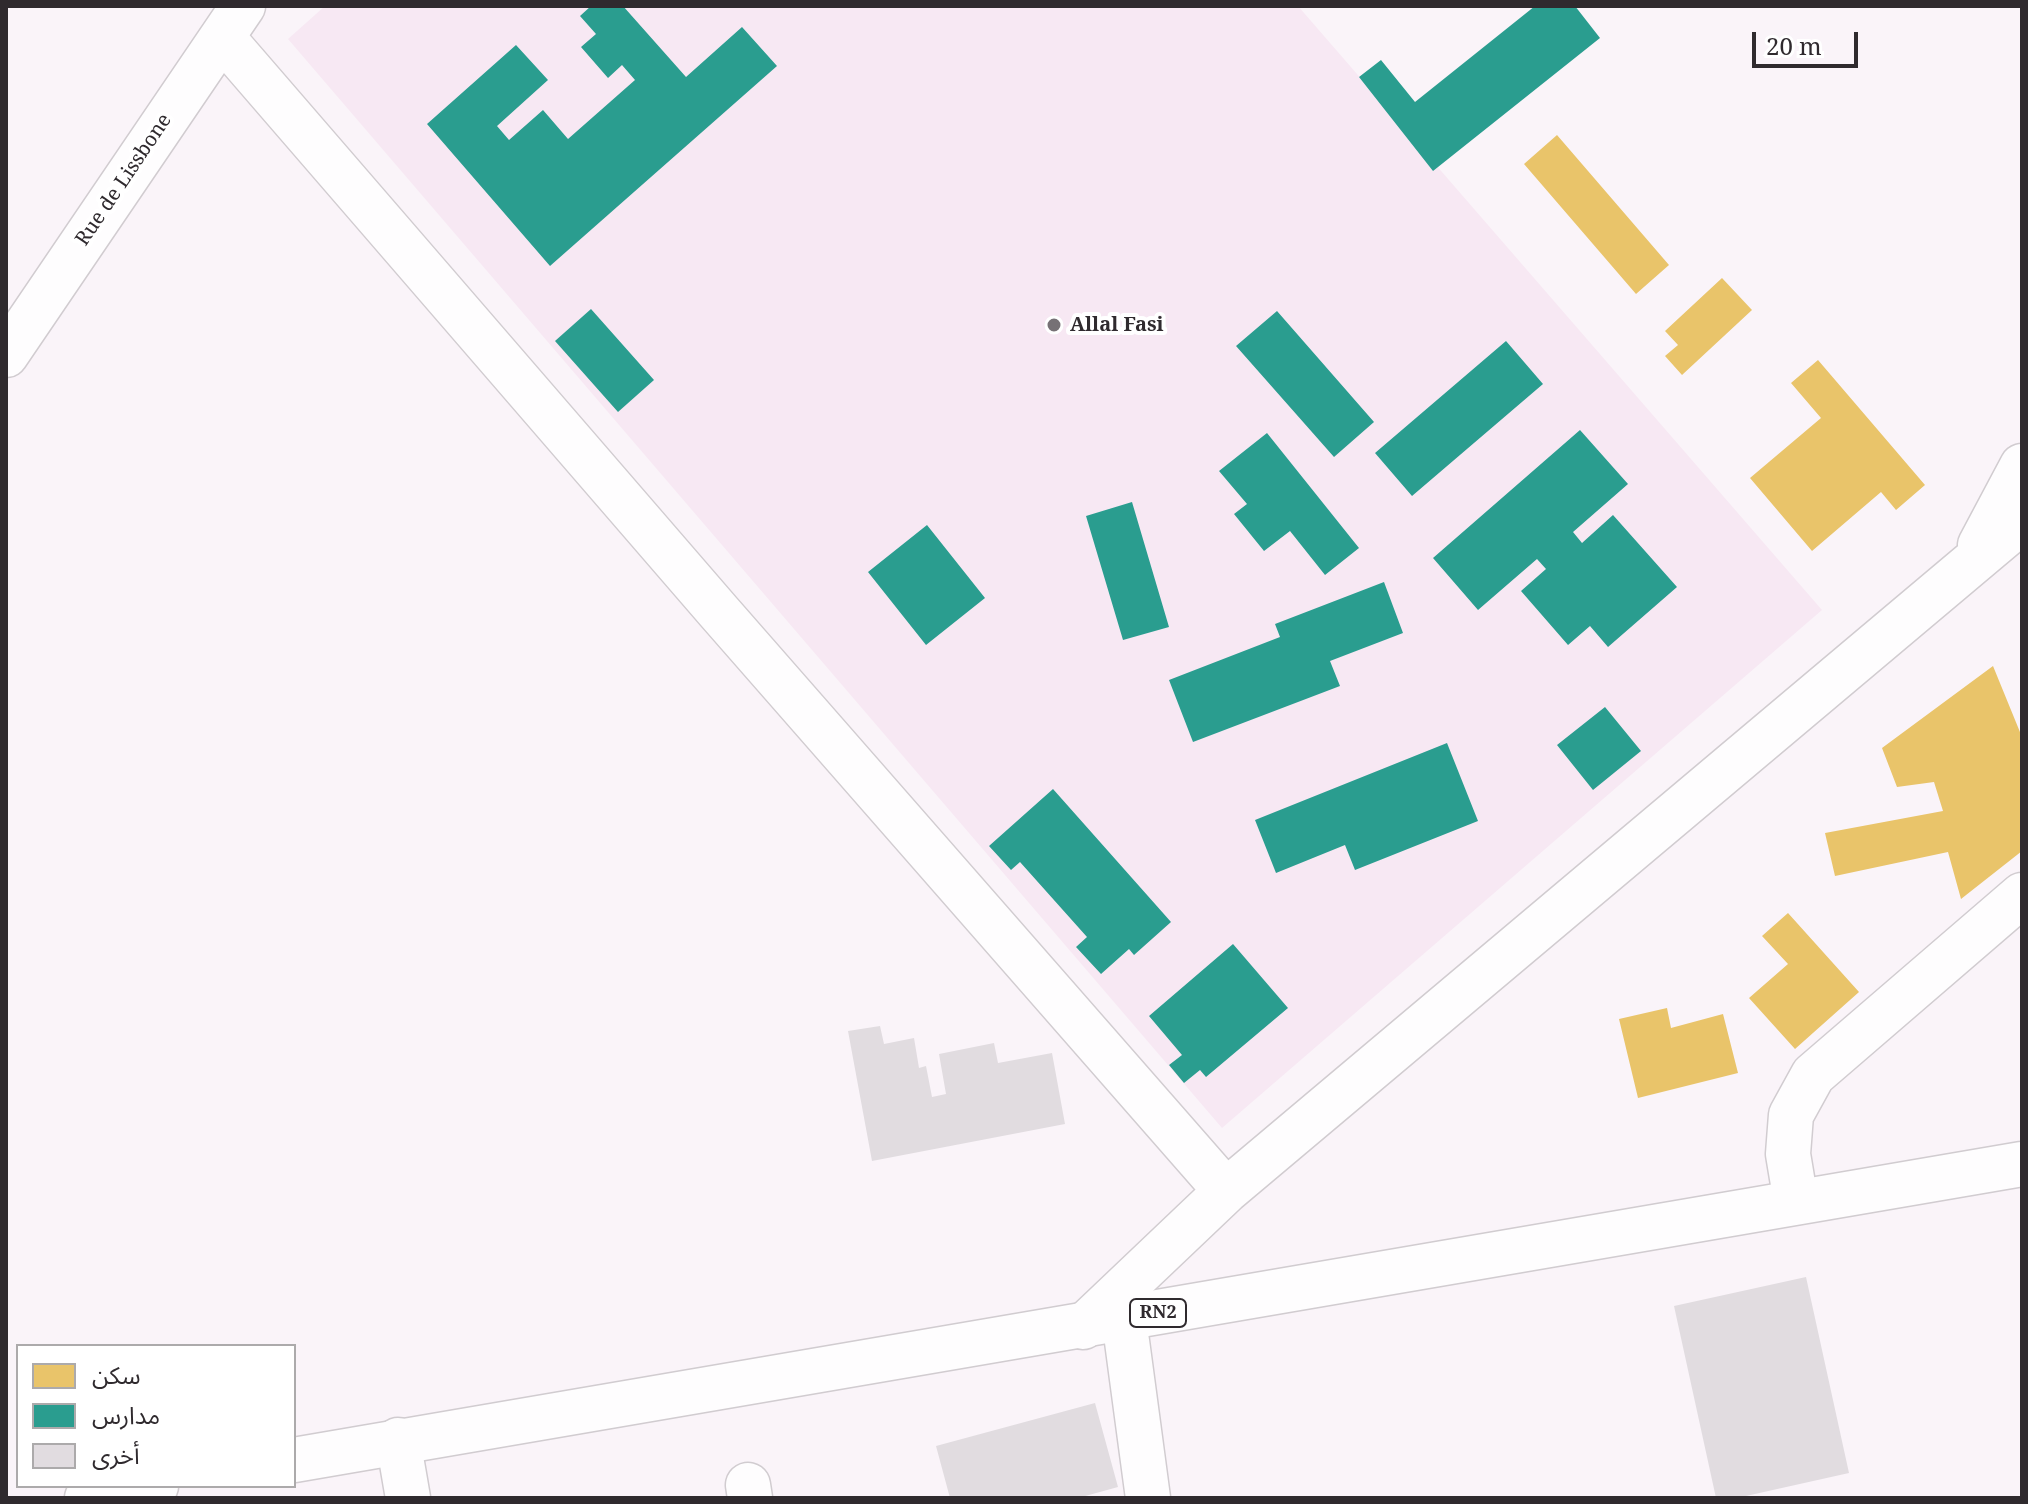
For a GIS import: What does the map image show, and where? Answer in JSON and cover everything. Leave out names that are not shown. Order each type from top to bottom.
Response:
[{"type":"main road","name":"Rue de Lissbone","points":[[6,355],[232,22]]},
{"type":"main road","points":[[232,22],[719,612],[1226,1191]]},
{"type":"main road","points":[[1969,565],[2022,466]]},
{"type":"main road","points":[[1148,1498],[1103,1323],[1226,1191],[2022,521]]},
{"type":"main road","points":[[1796,1202],[1788,1154],[1791,1115],[1813,1075],[2022,895]]},
{"type":"main road","name":"RN2","points":[[296,1460],[2022,1164]]},
{"type":"main road","points":[[398,1440],[408,1498]]},
{"type":"main road","points":[[87,1498],[144,1488]]},
{"type":"shaded area","name":"Allal Fasi","points":[[325,6],[1298,6],[1822,610],[1222,1128],[288,39]]},
{"type":"building: سكن","points":[[1557,135],[1669,265],[1636,294],[1524,164]]},
{"type":"building: سكن","points":[[1722,278],[1752,310],[1682,375],[1665,356],[1678,345],[1665,331]]},
{"type":"building: سكن","points":[[1818,360],[1925,485],[1896,510],[1881,492],[1812,551],[1750,478],[1821,418],[1791,383]]},
{"type":"building: سكن","points":[[1993,666],[2022,737],[2022,851],[1961,899],[1948,852],[1835,876],[1825,833],[1943,811],[1934,782],[1897,787],[1882,748]]},
{"type":"building: سكن","points":[[1788,913],[1859,992],[1795,1049],[1749,998],[1788,964],[1762,936]]},
{"type":"building: سكن","points":[[1667,1008],[1671,1028],[1723,1014],[1738,1073],[1638,1098],[1619,1019]]},
{"type":"building: مدارس","points":[[591,6],[623,6],[686,77],[742,27],[777,66],[550,266],[427,124],[516,45],[548,80],[497,126],[509,140],[543,110],[568,139],[635,80],[622,65],[608,78],[581,47],[596,34],[580,16]]},
{"type":"building: مدارس","points":[[1535,6],[1575,6],[1600,38],[1433,171],[1359,77],[1381,60],[1415,102]]},
{"type":"building: مدارس","points":[[591,309],[654,380],[618,412],[555,341]]},
{"type":"building: مدارس","points":[[1277,311],[1374,422],[1334,457],[1236,346]]},
{"type":"building: مدارس","points":[[1506,341],[1543,384],[1412,496],[1375,453]]},
{"type":"building: مدارس","points":[[1580,430],[1628,484],[1573,532],[1582,543],[1613,515],[1677,587],[1608,647],[1590,626],[1568,645],[1521,591],[1546,569],[1537,559],[1478,610],[1433,558]]},
{"type":"building: مدارس","points":[[1267,433],[1359,548],[1325,575],[1290,531],[1264,551],[1234,514],[1247,504],[1219,471]]},
{"type":"building: مدارس","points":[[1132,502],[1169,627],[1123,640],[1086,516]]},
{"type":"building: مدارس","points":[[927,525],[985,598],[926,645],[868,572]]},
{"type":"building: مدارس","points":[[1384,582],[1403,633],[1330,661],[1340,686],[1193,742],[1169,680],[1280,637],[1275,624]]},
{"type":"building: مدارس","points":[[1605,707],[1641,751],[1593,790],[1557,745]]},
{"type":"building: مدارس","points":[[1447,743],[1478,821],[1355,870],[1345,845],[1276,873],[1255,820]]},
{"type":"building: مدارس","points":[[1053,789],[1171,922],[1134,955],[1129,949],[1101,974],[1076,947],[1087,937],[1020,862],[1011,870],[989,846]]},
{"type":"building: مدارس","points":[[1233,944],[1288,1008],[1206,1077],[1200,1070],[1184,1083],[1169,1065],[1182,1055],[1149,1016]]},
{"type":"building: أخرى","points":[[880,1026],[884,1044],[914,1038],[919,1068],[926,1066],[932,1097],[946,1094],[939,1054],[994,1043],[998,1063],[1052,1053],[1065,1124],[872,1161],[848,1031]]},
{"type":"building: أخرى","points":[[1806,1277],[1849,1473],[1737,1498],[1716,1498],[1674,1306]]},
{"type":"building: أخرى","points":[[1095,1403],[1118,1487],[1078,1498],[950,1498],[936,1446]]},
{"type":"place","name":"Allal Fasi","points":[[1054,325]]}]
